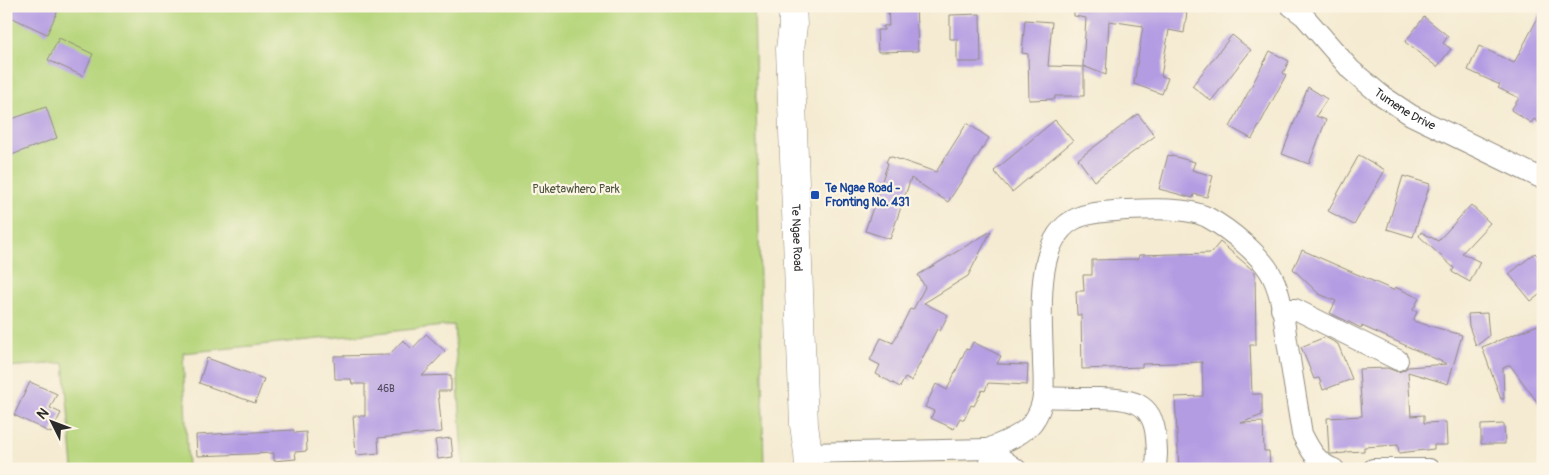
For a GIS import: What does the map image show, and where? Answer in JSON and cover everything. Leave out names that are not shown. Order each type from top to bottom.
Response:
[{"type":"highway","name":"Te Ngae Road","points":[[792,6],[793,26],[790,49],[804,425],[808,461]]},
{"type":"street","name":"Tumene Drive","points":[[1291,6],[1304,16],[1351,70],[1381,95],[1410,115],[1543,179]]},
{"type":"street","points":[[808,461],[988,449],[1018,435],[1033,421],[1044,397],[1043,271],[1049,250],[1057,234],[1075,218],[1094,212],[1172,210],[1205,216],[1222,226],[1268,270],[1278,293],[1302,434],[1317,459],[1334,469]]},
{"type":"street","points":[[1281,309],[1294,309],[1398,360]]},
{"type":"street","points":[[1044,397],[1123,398],[1142,406],[1151,416],[1155,425],[1158,458],[1155,469]]},
{"type":"street","points":[[988,449],[992,469]]},
{"type":"street","points":[[988,449],[1016,469]]},
{"type":"street","points":[[1373,469],[1430,469]]},
{"type":"green space","name":"Puketawhero Park","points":[[6,6],[754,6],[764,469],[464,469],[454,325],[183,353],[188,469],[67,469],[73,468],[64,363],[6,367]]},
{"type":"building","points":[[6,6],[60,6],[47,34],[6,15]]},
{"type":"building","points":[[916,6],[918,51],[878,52],[877,30],[884,30],[883,26],[889,26],[888,8]]},
{"type":"building","points":[[1074,6],[1149,6],[1187,12],[1184,33],[1169,30],[1161,76],[1168,78],[1162,94],[1134,84],[1143,26],[1109,21],[1106,75],[1083,66],[1086,18],[1074,16]]},
{"type":"building","points":[[1543,8],[1543,126],[1534,119],[1531,123],[1511,110],[1519,98],[1498,88],[1500,85],[1468,70],[1479,46],[1514,63]]},
{"type":"building","points":[[980,14],[981,62],[957,62],[957,39],[950,39],[950,15]]},
{"type":"building","points":[[1424,17],[1448,36],[1443,43],[1451,49],[1437,67],[1405,42]]},
{"type":"building","points":[[1025,20],[1052,22],[1048,66],[1084,67],[1084,96],[1055,96],[1055,99],[1029,100],[1028,54],[1022,53]]},
{"type":"building","points":[[1232,35],[1251,50],[1211,101],[1192,86]]},
{"type":"building","points":[[59,38],[93,54],[83,76],[48,60]]},
{"type":"building","points":[[1270,51],[1289,61],[1283,73],[1286,75],[1252,139],[1230,127]]},
{"type":"building","points":[[1308,87],[1327,99],[1316,116],[1326,120],[1309,164],[1282,154]]},
{"type":"building","points":[[46,107],[57,138],[6,157],[6,121]]},
{"type":"building","points":[[1138,114],[1155,136],[1094,181],[1078,159]]},
{"type":"building","points":[[1055,120],[1073,141],[1012,192],[994,171]]},
{"type":"building","points":[[967,123],[989,138],[948,202],[911,178],[890,239],[865,231],[889,156],[936,172]]},
{"type":"building","points":[[1168,155],[1195,162],[1192,170],[1213,176],[1207,197],[1194,194],[1193,198],[1159,189]]},
{"type":"building","points":[[1359,155],[1385,170],[1354,225],[1328,211]]},
{"type":"building","points":[[1403,176],[1430,184],[1413,237],[1387,229]]},
{"type":"building","points":[[1471,205],[1490,223],[1462,253],[1480,262],[1470,282],[1452,272],[1454,268],[1419,236],[1421,232],[1438,241]]},
{"type":"building","points":[[991,231],[968,276],[924,303],[948,315],[940,331],[937,329],[911,381],[905,378],[900,387],[876,374],[880,365],[870,360],[881,338],[893,343],[910,309],[913,310],[925,287],[918,275]]},
{"type":"building","points":[[1220,242],[1255,272],[1256,345],[1250,345],[1252,394],[1262,394],[1262,415],[1241,423],[1263,422],[1264,451],[1269,451],[1270,469],[1179,469],[1175,397],[1203,396],[1202,362],[1082,369],[1081,315],[1077,315],[1076,291],[1084,291],[1083,275],[1092,275],[1092,260],[1138,259],[1139,255],[1211,253]]},
{"type":"building","points":[[1302,250],[1393,290],[1395,287],[1419,298],[1413,310],[1417,312],[1413,321],[1462,335],[1448,384],[1408,372],[1411,416],[1424,415],[1424,423],[1446,422],[1447,445],[1434,445],[1434,449],[1399,453],[1398,445],[1364,447],[1364,451],[1329,453],[1327,418],[1362,416],[1359,369],[1387,368],[1398,372],[1408,367],[1447,364],[1330,313],[1336,301],[1319,294],[1293,269]]},
{"type":"building","points":[[1535,253],[1543,262],[1543,292],[1531,301],[1509,274]]},
{"type":"building","points":[[1487,313],[1489,336],[1476,346],[1469,326],[1468,314]]},
{"type":"building","points":[[1543,323],[1543,410],[1510,365],[1503,368],[1504,399],[1501,399],[1482,347]]},
{"type":"building","points":[[426,334],[445,351],[422,376],[451,375],[451,391],[438,391],[442,432],[378,438],[379,453],[356,455],[353,416],[365,416],[365,384],[352,384],[351,379],[335,379],[334,356],[389,355],[403,340],[412,349]]},
{"type":"building","points":[[1325,337],[1338,344],[1352,379],[1323,390],[1319,378],[1314,379],[1301,347]]},
{"type":"building","points":[[973,342],[1001,356],[997,364],[1028,365],[1027,385],[988,383],[985,391],[982,390],[974,406],[971,405],[964,420],[960,418],[954,429],[931,418],[934,411],[925,407],[936,384],[947,390],[966,349],[969,350]]},
{"type":"building","points":[[207,358],[264,379],[255,403],[199,383]]},
{"type":"building","points":[[30,382],[57,394],[50,408],[61,413],[51,433],[14,415]]},
{"type":"building","points":[[1504,424],[1505,444],[1481,444],[1481,425]]},
{"type":"building","points":[[294,430],[294,433],[306,432],[307,451],[295,452],[296,459],[274,461],[274,453],[197,456],[196,435]]},
{"type":"building","points":[[451,438],[453,457],[438,459],[435,440]]},
{"type":"place","name":"Te Ngae Road - Fronting No. 431","points":[[815,195]]}]
